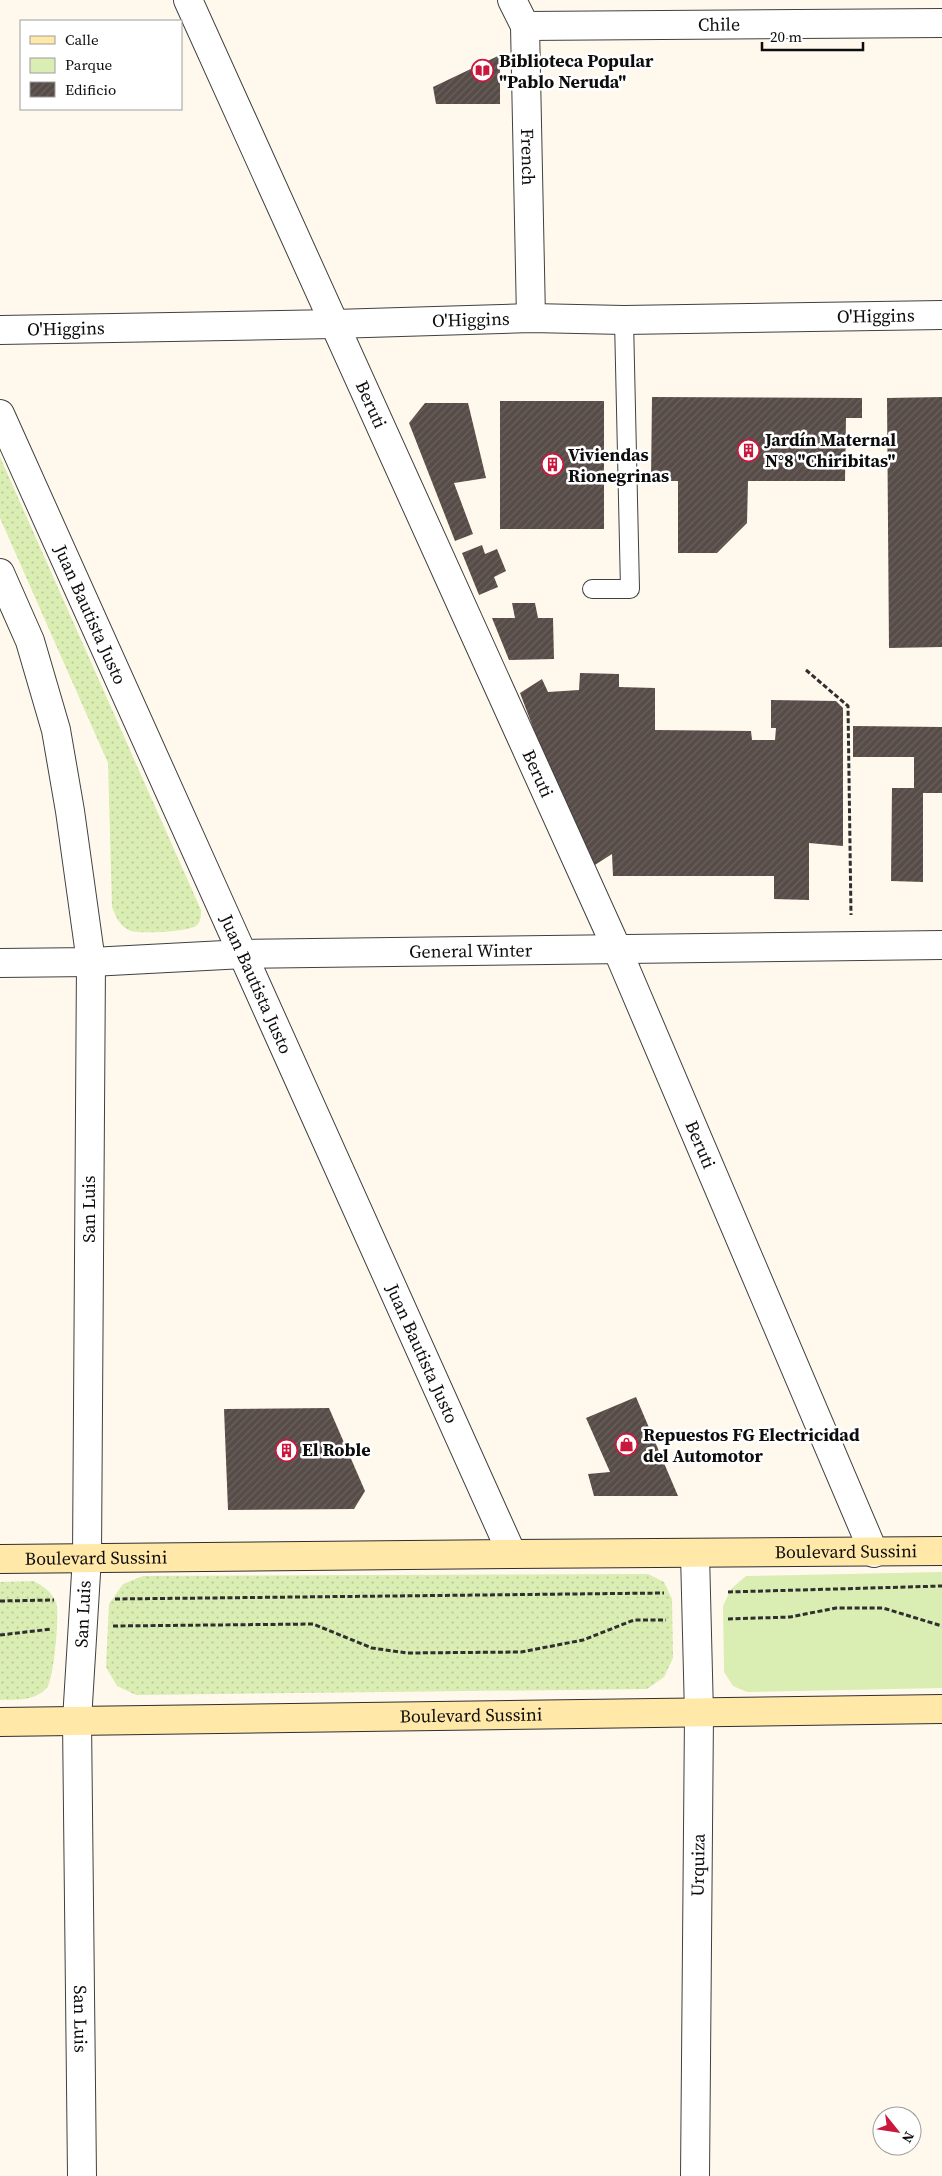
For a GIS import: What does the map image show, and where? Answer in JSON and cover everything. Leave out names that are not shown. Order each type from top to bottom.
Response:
[{"type":"main road","name":"Boulevard Sussini","points":[[0,1560],[87,1557],[942,1552]]},
{"type":"main road","name":"Boulevard Sussini","points":[[0,1722],[699,1714],[942,1709]]},
{"type":"street","name":"Beruti","points":[[188,0],[617,949],[874,1553]]},
{"type":"street","name":"French","points":[[512,0],[525,26],[531,318]]},
{"type":"street","name":"Chile","points":[[525,26],[942,23]]},
{"type":"street","name":"O'Higgins","points":[[0,330],[334,324],[531,318],[624,320],[942,314]]},
{"type":"street","name":"Juan Bautista Justo","points":[[0,414],[512,1554]]},
{"type":"street","points":[[0,573],[30,641],[56,730],[70,811],[91,962]]},
{"type":"street","name":"General Winter","points":[[0,963],[91,962],[244,954],[942,945]]},
{"type":"street","name":"San Luis","points":[[82,2176],[77,1720],[87,1557],[91,962]]},
{"type":"street","name":"Urquiza","points":[[694,1554],[699,1714],[695,2176]]},
{"type":"lane","points":[[592,589],[630,589],[624,320]]},
{"type":"path","points":[[806,670],[848,706],[851,947]]},
{"type":"path","points":[[0,1635],[84,1613],[942,1586]]},
{"type":"path","points":[[0,1600],[84,1613],[313,1624],[372,1648],[407,1653],[521,1652],[583,1640],[634,1620],[790,1617],[836,1608],[883,1608],[942,1626]]},
{"type":"green space","points":[[0,457],[201,910],[199,922],[193,927],[165,932],[131,931],[121,924],[112,907],[108,763],[0,518]]},
{"type":"green space","points":[[942,1572],[942,1688],[747,1692],[733,1686],[724,1672],[723,1606],[731,1589],[746,1576]]},
{"type":"green space","points":[[648,1574],[664,1582],[672,1599],[673,1658],[664,1677],[647,1689],[136,1695],[117,1686],[106,1667],[109,1604],[123,1584],[143,1576]]},
{"type":"green space","points":[[34,1581],[49,1592],[56,1602],[57,1608],[56,1646],[50,1682],[47,1688],[31,1698],[0,1700],[0,1582]]},
{"type":"building","name":"Biblioteca Popular \"Pablo Neruda\"","points":[[500,55],[500,104],[436,104],[433,87]]},
{"type":"building","name":"Jardín Maternal N°8 \"Chiribitas\"","points":[[652,397],[862,398],[862,418],[846,418],[845,481],[748,481],[747,523],[717,553],[678,553],[678,481],[651,481]]},
{"type":"building","points":[[942,397],[942,647],[889,648],[887,398]]},
{"type":"building","name":"Viviendas Rionegrinas","points":[[500,401],[604,401],[604,529],[500,529]]},
{"type":"building","points":[[425,403],[468,403],[486,478],[454,483],[473,534],[455,541],[409,423]]},
{"type":"building","points":[[482,545],[485,554],[497,549],[506,571],[494,577],[498,587],[479,595],[462,553]]},
{"type":"building","points":[[512,603],[535,603],[538,618],[553,618],[554,659],[509,660],[492,618],[515,618]]},
{"type":"building","points":[[580,673],[619,674],[619,687],[655,688],[655,730],[751,731],[752,740],[775,740],[776,728],[771,728],[771,700],[836,701],[843,708],[843,846],[809,843],[809,900],[774,899],[774,876],[613,876],[612,854],[587,870],[520,693],[542,679],[548,692],[579,690]]},
{"type":"building","points":[[853,726],[942,727],[942,793],[923,793],[923,882],[891,881],[892,788],[914,788],[914,757],[853,757]]},
{"type":"building","name":"Repuestos FG Electricidad del Automotor","points":[[636,1397],[678,1496],[594,1496],[588,1474],[610,1472],[586,1418]]},
{"type":"building","name":"El Roble","points":[[329,1408],[365,1491],[354,1509],[228,1510],[224,1409]]},
{"type":"place","name":"Biblioteca Popular \"Pablo Neruda\"","points":[[483,71]]},
{"type":"place","name":"Jardín Maternal N°8 \"Chiribitas\"","points":[[749,450]]},
{"type":"place","name":"Viviendas Rionegrinas","points":[[552,465]]},
{"type":"place","name":"Repuestos FG Electricidad del Automotor","points":[[627,1445]]},
{"type":"place","name":"El Roble","points":[[286,1450]]}]
